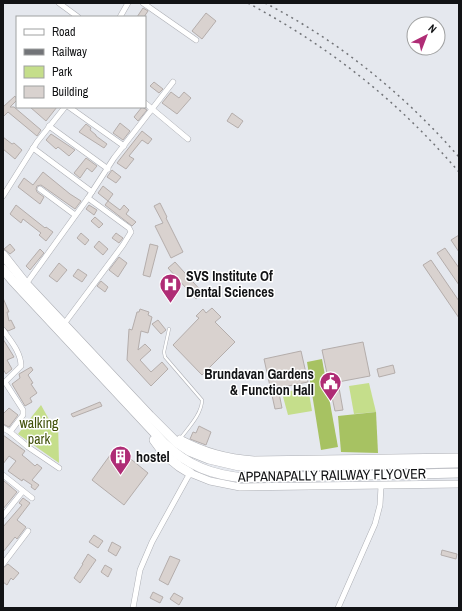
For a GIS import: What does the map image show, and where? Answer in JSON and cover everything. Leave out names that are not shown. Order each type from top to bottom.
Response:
[{"type":"highway","points":[[3,255],[26,284],[64,324],[89,356]]},
{"type":"highway","points":[[3,269],[12,280],[89,356],[147,419],[180,439]]},
{"type":"highway","points":[[147,419],[152,436],[164,453],[177,465],[190,473]]},
{"type":"highway","name":"APPANAPALLY RAILWAY FLYOVER","points":[[147,419],[189,451],[223,463],[254,467],[459,463]]},
{"type":"highway","name":"APPANAPALLY RAILWAY FLYOVER","points":[[147,419],[164,443],[185,460],[208,471],[233,477],[245,478],[459,473]]},
{"type":"street","points":[[59,3],[77,16]]},
{"type":"street","points":[[121,16],[128,3]]},
{"type":"street","points":[[142,3],[196,40]]},
{"type":"street","points":[[26,284],[88,198],[114,158],[173,82]]},
{"type":"street","points":[[146,104],[188,139]]},
{"type":"street","points":[[3,196],[33,148],[64,108]]},
{"type":"street","points":[[70,108],[124,146]]},
{"type":"street","points":[[49,126],[108,169]]},
{"type":"street","points":[[33,148],[92,192]]},
{"type":"street","points":[[40,189],[75,215]]},
{"type":"street","points":[[64,324],[131,232],[129,228],[88,198]]},
{"type":"street","points":[[3,330],[21,360],[21,366],[4,382],[23,410],[23,415],[10,432]]},
{"type":"street","points":[[3,428],[10,432],[28,448],[59,468]]},
{"type":"street","points":[[180,439],[221,456],[254,460],[459,457]]},
{"type":"street","points":[[133,608],[140,570],[152,542],[190,473],[210,481],[240,487],[459,484]]},
{"type":"street","points":[[3,475],[32,498]]},
{"type":"street","points":[[338,608],[375,524],[380,505],[381,486]]},
{"type":"street","points":[[3,516],[23,491]]},
{"type":"street","points":[[3,564],[28,531]]},
{"type":"lane","points":[[169,329],[164,352],[165,357],[202,400],[199,412],[180,439]]},
{"type":"green space","points":[[322,359],[338,447],[321,450],[307,362]]},
{"type":"green space","points":[[369,383],[376,412],[354,414],[349,386]]},
{"type":"green space","points":[[308,387],[312,411],[288,415],[282,393]]},
{"type":"green space","name":"walking park","points":[[41,405],[51,423],[58,422],[59,463],[18,434]]},
{"type":"green space","points":[[376,412],[378,453],[341,452],[338,416]]},
{"type":"building","points":[[143,8],[148,11],[145,16],[138,16]]},
{"type":"building","points":[[206,13],[216,21],[202,39],[192,31]]},
{"type":"building","points":[[154,82],[163,89],[159,93],[150,86]]},
{"type":"building","points":[[171,92],[179,98],[184,92],[191,98],[177,114],[162,103]]},
{"type":"building","points":[[15,96],[16,101],[10,107],[14,107],[41,130],[37,136],[8,112],[3,117],[3,107]]},
{"type":"building","points":[[31,108],[56,108],[46,121]]},
{"type":"building","points":[[141,108],[147,110],[138,121],[134,117]]},
{"type":"building","points":[[232,113],[243,121],[238,128],[227,121]]},
{"type":"building","points":[[120,123],[130,131],[123,140],[113,133]]},
{"type":"building","points":[[86,124],[91,128],[90,130],[96,136],[107,144],[104,148],[79,132]]},
{"type":"building","points":[[142,131],[152,139],[148,144],[142,140],[129,156],[134,159],[126,169],[117,163]]},
{"type":"building","points":[[51,134],[75,150],[69,156],[58,147],[56,149],[46,140]]},
{"type":"building","points":[[3,137],[12,144],[14,143],[22,150],[15,159],[3,149]]},
{"type":"building","points":[[86,158],[97,166],[92,172],[87,168],[80,178],[74,173]]},
{"type":"building","points":[[112,170],[121,177],[116,183],[107,177]]},
{"type":"building","points":[[43,172],[81,201],[75,209],[41,185],[37,186],[36,189],[37,192],[44,197],[40,204],[18,187],[24,178],[33,185]]},
{"type":"building","points":[[103,186],[113,194],[108,201],[98,193]]},
{"type":"building","points":[[108,201],[120,210],[124,205],[129,210],[126,214],[136,222],[132,226],[105,205]]},
{"type":"building","points":[[160,203],[183,252],[171,258],[155,226],[163,223],[154,206]]},
{"type":"building","points":[[16,205],[45,228],[46,227],[53,232],[46,241],[39,235],[41,233],[23,219],[21,223],[10,214]]},
{"type":"building","points":[[89,205],[97,210],[94,215],[86,209]]},
{"type":"building","points":[[95,217],[103,224],[99,228],[91,221]]},
{"type":"building","points":[[81,233],[89,240],[85,245],[77,238]]},
{"type":"building","points":[[116,233],[123,238],[119,243],[112,238]]},
{"type":"building","points":[[459,235],[459,252],[451,240]]},
{"type":"building","points":[[99,241],[108,249],[103,255],[94,247]]},
{"type":"building","points":[[10,244],[15,250],[10,254],[4,249]]},
{"type":"building","points":[[150,244],[158,246],[150,277],[143,275]]},
{"type":"building","points":[[445,248],[459,268],[459,285],[437,253]]},
{"type":"building","points":[[40,249],[44,253],[30,270],[26,266]]},
{"type":"building","points":[[119,257],[127,263],[118,277],[109,270]]},
{"type":"building","points":[[431,260],[459,301],[459,318],[423,265]]},
{"type":"building","points":[[175,262],[203,293],[196,299],[168,268]]},
{"type":"building","points":[[59,263],[67,270],[57,282],[49,276]]},
{"type":"building","points":[[78,269],[87,275],[82,282],[73,276]]},
{"type":"building","points":[[101,281],[108,287],[105,292],[97,286]]},
{"type":"building","points":[[3,298],[9,312],[7,312],[9,321],[11,320],[15,328],[8,331],[3,326]]},
{"type":"building","points":[[212,308],[221,317],[215,322],[235,342],[202,375],[173,345],[199,318],[196,316],[203,309],[206,313]]},
{"type":"building","points":[[140,309],[149,312],[148,315],[152,317],[148,333],[141,331],[138,350],[145,344],[151,350],[140,360],[151,372],[162,362],[168,369],[151,386],[127,360],[129,329],[132,330],[137,312],[139,312]]},
{"type":"building","points":[[158,320],[166,330],[161,334],[152,324]]},
{"type":"building","points":[[3,339],[14,357],[7,360],[12,369],[6,374],[3,369]]},
{"type":"building","points":[[363,342],[370,376],[338,382],[343,410],[335,411],[322,350]]},
{"type":"building","points":[[301,351],[308,382],[278,388],[282,408],[275,409],[264,359]]},
{"type":"building","points":[[393,365],[395,373],[379,377],[377,369]]},
{"type":"building","points":[[31,367],[33,370],[28,375],[33,383],[31,384],[37,393],[30,398],[32,402],[25,406],[12,384],[20,378],[19,374]]},
{"type":"building","points":[[100,402],[102,406],[73,417],[71,414]]},
{"type":"building","points":[[9,408],[18,415],[9,427],[3,424],[3,414]]},
{"type":"building","points":[[199,426],[211,432],[206,445],[190,439],[193,432],[196,433]]},
{"type":"building","points":[[3,435],[25,451],[22,455],[35,466],[37,464],[42,468],[32,480],[39,485],[35,490],[31,487],[32,485],[23,479],[22,481],[8,471],[16,461],[9,456],[3,464]]},
{"type":"building","name":"hostel","points":[[116,447],[148,473],[124,505],[92,480]]},
{"type":"building","points":[[4,481],[17,492],[3,509],[3,482]]},
{"type":"building","points":[[23,498],[30,503],[17,520],[26,527],[17,539],[15,537],[3,552],[3,527],[22,505],[19,503]]},
{"type":"building","points":[[94,535],[103,541],[98,548],[89,542]]},
{"type":"building","points":[[112,542],[121,547],[116,556],[108,551]]},
{"type":"building","points":[[442,550],[457,554],[456,559],[441,555]]},
{"type":"building","points":[[88,554],[96,560],[80,583],[74,578]]},
{"type":"building","points":[[170,556],[180,560],[168,585],[159,580]]},
{"type":"building","points":[[8,564],[19,573],[13,580],[11,578],[7,585],[3,582],[3,568]]},
{"type":"building","points":[[105,565],[112,569],[108,577],[101,572]]},
{"type":"building","points":[[153,592],[163,597],[160,603],[150,598]]},
{"type":"building","points":[[174,593],[183,598],[179,605],[170,599]]},
{"type":"railway","points":[[248,3],[307,38],[361,77],[412,122],[459,172]]},
{"type":"railway","points":[[265,3],[319,34],[370,71],[416,112],[459,157]]},
{"type":"place","name":"SVS Institute Of Dental Sciences","points":[[171,304]]},
{"type":"place","name":"Brundavan Gardens & Function Hall","points":[[330,402]]},
{"type":"place","name":"hostel","points":[[120,476]]}]
